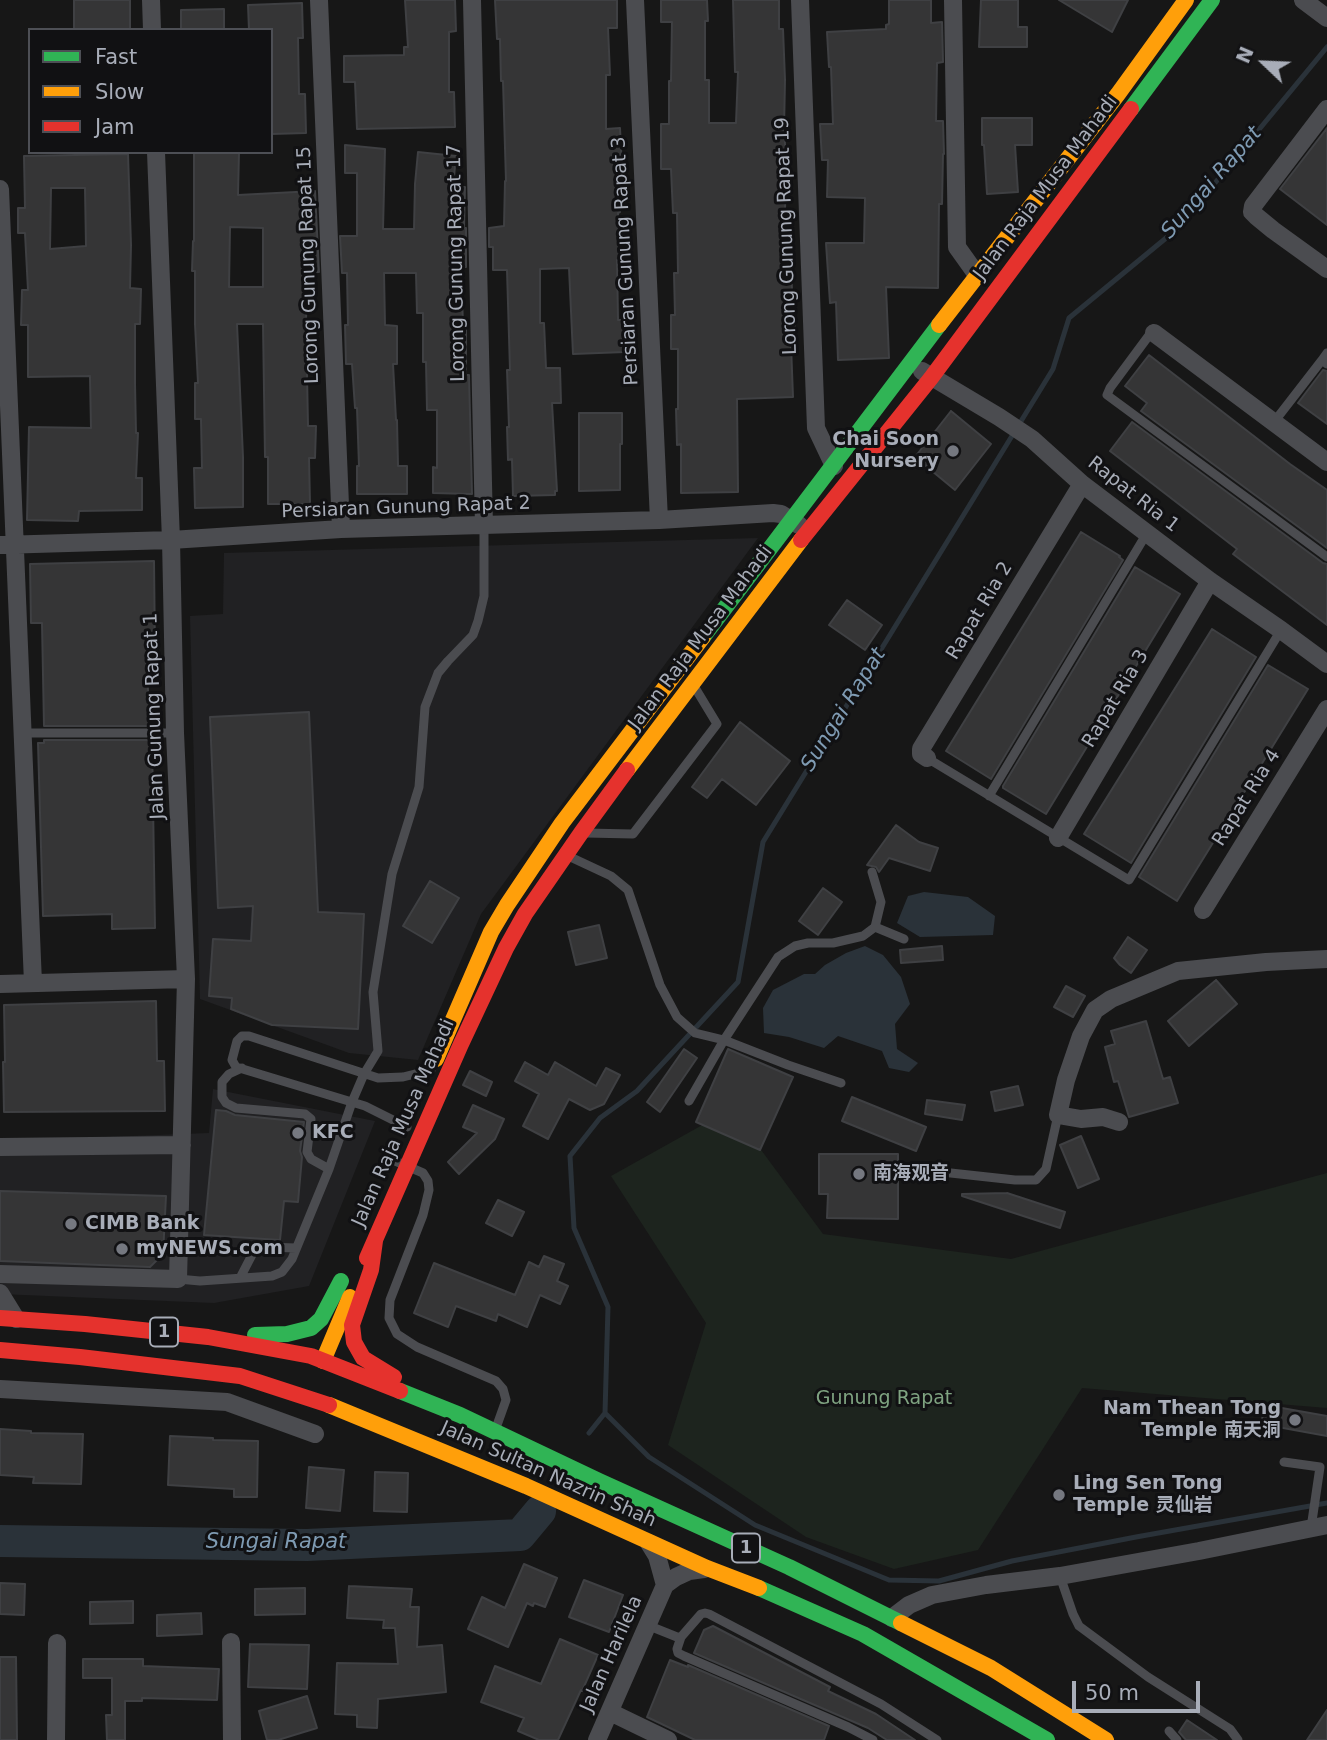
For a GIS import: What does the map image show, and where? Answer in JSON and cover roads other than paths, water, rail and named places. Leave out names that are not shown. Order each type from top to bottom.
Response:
[{"type":"main road","name":"Jalan Raja Musa Mahadi","points":[[422,1093],[491,932],[562,823],[977,275],[1118,94],[1186,0]]},
{"type":"main road","name":"Jalan Raja Musa Mahadi","points":[[347,1269],[461,1044],[506,948],[525,914],[565,855],[808,531],[931,378],[1212,0]]},
{"type":"main road","name":"Jalan Raja Musa Mahadi","points":[[317,1367],[374,1241],[400,1163],[410,1121]]},
{"type":"main road","points":[[374,1241],[371,1270],[352,1325],[354,1342],[363,1358],[375,1367],[460,1415]]},
{"type":"main road","points":[[208,1337],[287,1334],[311,1328],[321,1318],[347,1269]]},
{"type":"main road","points":[[317,1367],[347,1269]]},
{"type":"main road","name":"Jalan Sultan Nazrin Shah","points":[[8,1318],[208,1337],[317,1367],[460,1415],[789,1567],[892,1618],[991,1668],[1106,1740]]},
{"type":"main road","name":"Jalan Sultan Nazrin Shah","points":[[0,1350],[240,1376],[337,1408],[475,1465],[863,1634],[1046,1740]]},
{"type":"main road","points":[[240,1376],[291,1380]]},
{"type":"main road","points":[[340,1393],[475,1465]]},
{"type":"street","points":[[151,0],[152,28]]},
{"type":"street","name":"Lorong Gunung Rapat 15","points":[[319,0],[341,529]]},
{"type":"street","name":"Lorong Gunung Rapat 17","points":[[472,0],[484,526]]},
{"type":"street","name":"Persiaran Gunung Rapat 3","points":[[635,0],[659,520]]},
{"type":"street","name":"Lorong Gunung Rapat 19","points":[[800,0],[816,428],[834,466]]},
{"type":"street","points":[[953,0],[957,247],[977,275]]},
{"type":"street","points":[[1303,0],[1324,16]]},
{"type":"street","points":[[1327,109],[1252,212],[1327,270]]},
{"type":"street","name":"Jalan Gunung Rapat 1","points":[[156,154],[186,979],[178,1279]]},
{"type":"street","points":[[0,189],[7,545],[22,733],[33,983]]},
{"type":"street","points":[[1154,333],[1327,462]]},
{"type":"street","name":"Rapat Ria 1","points":[[911,364],[1032,439],[1082,484],[1210,581],[1327,664]]},
{"type":"street","name":"Rapat Ria 2","points":[[927,758],[921,754],[920,748],[1082,484]]},
{"type":"street","name":"Persiaran Gunung Rapat 2","points":[[7,545],[171,540],[341,529],[659,520],[772,513],[780,514],[808,531]]},
{"type":"street","name":"Rapat Ria 3","points":[[1058,838],[1210,581]]},
{"type":"street","name":"Rapat Ria 4","points":[[1203,910],[1327,709]]},
{"type":"street","points":[[1119,1122],[1103,1117],[1081,1119],[1058,1115],[1066,1080],[1081,1036],[1095,1010],[1111,999],[1178,971],[1327,959]]},
{"type":"street","points":[[0,984],[186,979]]},
{"type":"street","points":[[0,1147],[182,1145]]},
{"type":"street","points":[[0,1275],[178,1279]]},
{"type":"street","points":[[0,1293],[8,1318]]},
{"type":"street","points":[[0,1390],[227,1402],[315,1434]]},
{"type":"street","points":[[892,1618],[909,1605],[932,1595],[1199,1551],[1317,1523]]},
{"type":"street","name":"Jalan Harilela","points":[[648,1541],[657,1556],[665,1585]]},
{"type":"street","name":"Jalan Harilela","points":[[597,1740],[665,1585],[689,1571],[707,1568]]},
{"type":"street","points":[[231,1642],[232,1740]]},
{"type":"street","points":[[56,1740],[57,1643]]},
{"type":"street","points":[[610,1712],[631,1732],[668,1740]]},
{"type":"lane","points":[[1154,333],[1150,334],[1107,395],[1327,557]]},
{"type":"lane","points":[[1274,422],[1325,359]]},
{"type":"lane","points":[[178,1279],[200,1281],[272,1276],[282,1272],[292,1259],[329,1169],[352,1102],[378,1051],[373,992],[392,874],[419,787],[425,707],[438,673],[473,635],[478,621],[484,596],[484,526]]},
{"type":"lane","points":[[989,796],[1147,533]]},
{"type":"lane","points":[[927,758],[1129,880],[1282,630]]},
{"type":"lane","points":[[562,823],[580,833],[633,834],[718,724],[692,683],[678,669]]},
{"type":"lane","points":[[22,733],[175,733]]},
{"type":"lane","points":[[565,855],[611,876],[628,890],[660,985],[677,1017],[695,1033],[723,1040],[841,1083]]},
{"type":"lane","points":[[689,1101],[723,1040],[778,957],[795,946],[833,943],[863,936],[875,927],[881,902],[872,872]]},
{"type":"lane","points":[[875,927],[904,939]]},
{"type":"lane","points":[[410,1121],[236,1066],[232,1060],[234,1048],[242,1036],[249,1036],[378,1078],[403,1077],[431,1070]]},
{"type":"lane","points":[[242,1068],[229,1074],[222,1082],[222,1097],[226,1103],[236,1108],[305,1114],[311,1119],[307,1152],[311,1159],[329,1169]]},
{"type":"lane","points":[[914,1169],[1036,1180],[1046,1170],[1058,1115]]},
{"type":"lane","points":[[400,1163],[426,1176],[429,1190],[423,1215],[390,1300],[389,1318],[397,1334],[416,1347],[496,1381],[503,1389],[506,1399],[495,1431]]},
{"type":"lane","points":[[240,1278],[254,1251],[265,1247],[296,1248]]},
{"type":"lane","points":[[1284,1462],[1323,1468],[1316,1491],[1317,1523]]},
{"type":"lane","points":[[1060,1576],[1079,1626],[1149,1677],[1230,1729],[1238,1740]]},
{"type":"lane","points":[[873,1740],[678,1653],[681,1637],[701,1614],[709,1614],[881,1704],[937,1740]]},
{"type":"lane","points":[[647,1625],[681,1637]]},
{"type":"lane","points":[[1169,1731],[1177,1740]]},
{"type":"waterway","name":"Sungai Rapat","points":[[589,1433],[605,1413],[608,1307],[574,1228],[570,1156],[600,1118],[637,1091],[738,982],[763,842],[1053,369],[1069,318],[1177,229],[1327,47]]},
{"type":"waterway","points":[[605,1413],[649,1457],[755,1525],[889,1580],[939,1581],[1012,1561],[1327,1503]]},
{"type":"waterway","name":"Sungai Rapat","points":[[0,1541],[307,1545],[520,1535],[540,1511]]},
{"type":"place","name":"Chai Soon Nursery","points":[[953,451]]},
{"type":"place","name":"KFC","points":[[298,1133]]},
{"type":"place","name":"南海观音","points":[[859,1174]]},
{"type":"place","name":"CIMB Bank","points":[[71,1224]]},
{"type":"place","name":"myNEWS.com","points":[[122,1249]]},
{"type":"place","name":"Nam Thean Tong Temple 南天洞","points":[[1295,1420]]},
{"type":"place","name":"Ling Sen Tong Temple 灵仙岩","points":[[1059,1495]]},
{"type":"park label","name":"Gunung Rapat","points":[[884,1399]]}]
